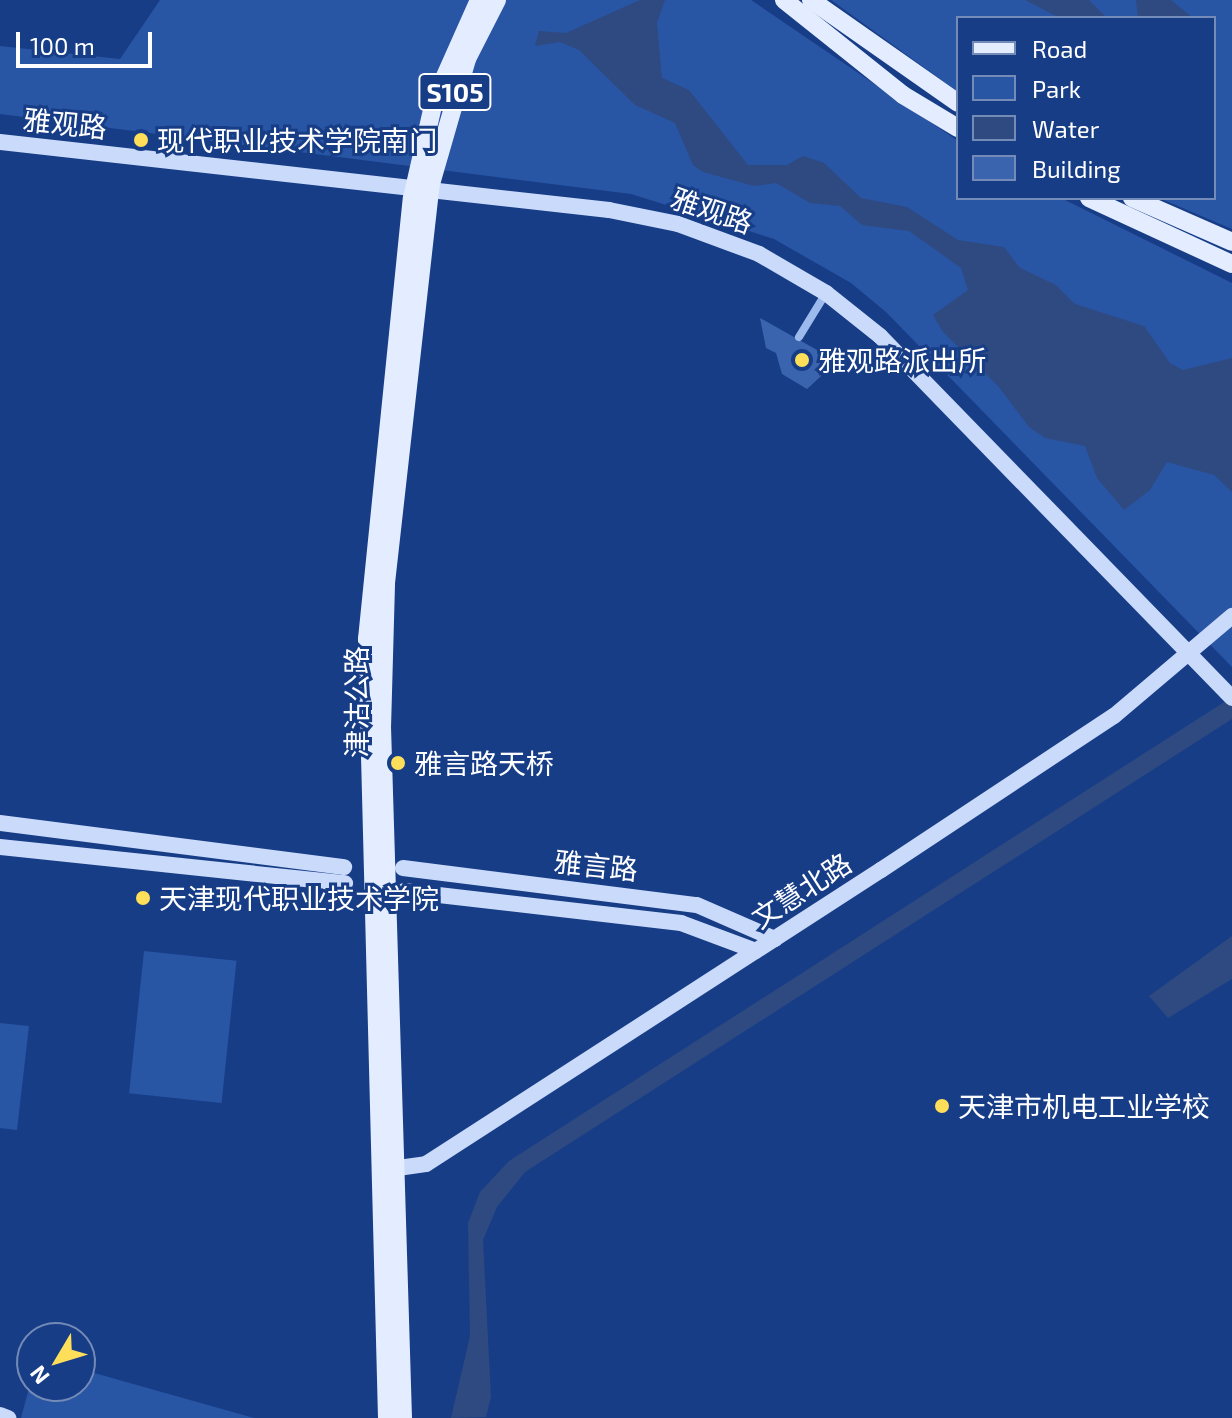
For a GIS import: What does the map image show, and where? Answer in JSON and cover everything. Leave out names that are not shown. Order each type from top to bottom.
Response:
[{"type":"main road","name":"津沽公路","points":[[403,1418],[387,1175],[366,683],[384,443],[422,186],[443,77],[479,0]]},
{"type":"main road","name":"津沽公路","points":[[422,186],[467,59],[497,0]]},
{"type":"main road","points":[[784,0],[903,95],[956,127]]},
{"type":"main road","points":[[811,0],[956,102]]},
{"type":"main road","name":"雅观路","points":[[0,140],[422,186],[660,219],[759,254],[827,291],[900,356],[1194,654],[1225,686],[1232,698]]},
{"type":"main road","points":[[1093,200],[1232,264]]},
{"type":"main road","points":[[1137,200],[1232,242]]},
{"type":"main road","name":"文慧北路","points":[[387,1175],[423,1172],[1003,800],[1112,727],[1232,616]]},
{"type":"main road","name":"文慧北路","points":[[387,1175],[426,1164],[775,939],[1114,716],[1232,625]]},
{"type":"main road","points":[[0,823],[272,855],[345,875],[273,877],[0,847]]},
{"type":"main road","name":"雅言路","points":[[403,868],[697,905],[775,939]]},
{"type":"main road","name":"雅言路","points":[[404,891],[681,923],[756,951]]},
{"type":"main road","name":"津沽公路","points":[[387,1175],[387,1418]]},
{"type":"main road","points":[[0,1415],[8,1418]]},
{"type":"street","points":[[799,337],[827,291]]},
{"type":"street","points":[[62,854],[65,830]]},
{"type":"street","points":[[272,855],[273,877]]},
{"type":"green space","points":[[160,0],[751,0],[956,140],[956,200],[1065,200],[1232,283],[1232,667],[886,312],[851,283],[774,239],[631,194],[0,114],[0,46],[120,59]]},
{"type":"green space","points":[[831,0],[1232,0],[1232,229],[1164,200],[1216,200],[1216,16],[956,16],[956,91]]},
{"type":"green space","points":[[144,951],[236,961],[222,1103],[129,1093]]},
{"type":"green space","points":[[0,1023],[29,1026],[17,1130],[0,1128]]},
{"type":"green space","points":[[96,1374],[254,1418],[21,1418],[25,1402],[96,1402]]},
{"type":"water","points":[[640,0],[665,0],[657,23],[662,78],[689,90],[748,165],[787,165],[803,156],[824,163],[861,198],[907,207],[958,240],[1004,247],[1020,268],[1056,285],[1075,304],[1144,326],[1170,363],[1183,370],[1232,358],[1232,492],[1214,475],[1167,462],[1150,490],[1124,510],[1097,478],[1085,446],[1045,438],[1029,427],[998,386],[943,332],[933,315],[968,290],[961,268],[909,231],[862,225],[840,206],[810,203],[776,183],[754,186],[703,172],[693,165],[675,123],[635,105],[579,50],[560,42],[535,46],[539,31],[566,33]]},
{"type":"water","points":[[1025,0],[1089,0],[1105,16],[1056,16]]},
{"type":"water","points":[[1136,0],[1171,0],[1191,16],[1138,16]]},
{"type":"water","points":[[1232,697],[1232,719],[525,1172],[497,1207],[483,1240],[491,1397],[486,1417],[451,1418],[470,1336],[468,1223],[480,1192],[509,1161]]},
{"type":"water","points":[[1232,936],[1232,979],[1168,1018],[1149,996]]},
{"type":"building","name":"雅观路派出所","points":[[760,318],[817,350],[832,366],[807,389],[782,374],[776,353],[766,348]]},
{"type":"place","name":"现代职业技术学院南门","points":[[141,140]]},
{"type":"place","name":"雅观路派出所","points":[[802,360]]},
{"type":"place","name":"雅言路天桥","points":[[398,763]]},
{"type":"place","name":"天津现代职业技术学院","points":[[143,898]]},
{"type":"place","name":"天津市机电工业学校","points":[[942,1106]]}]
